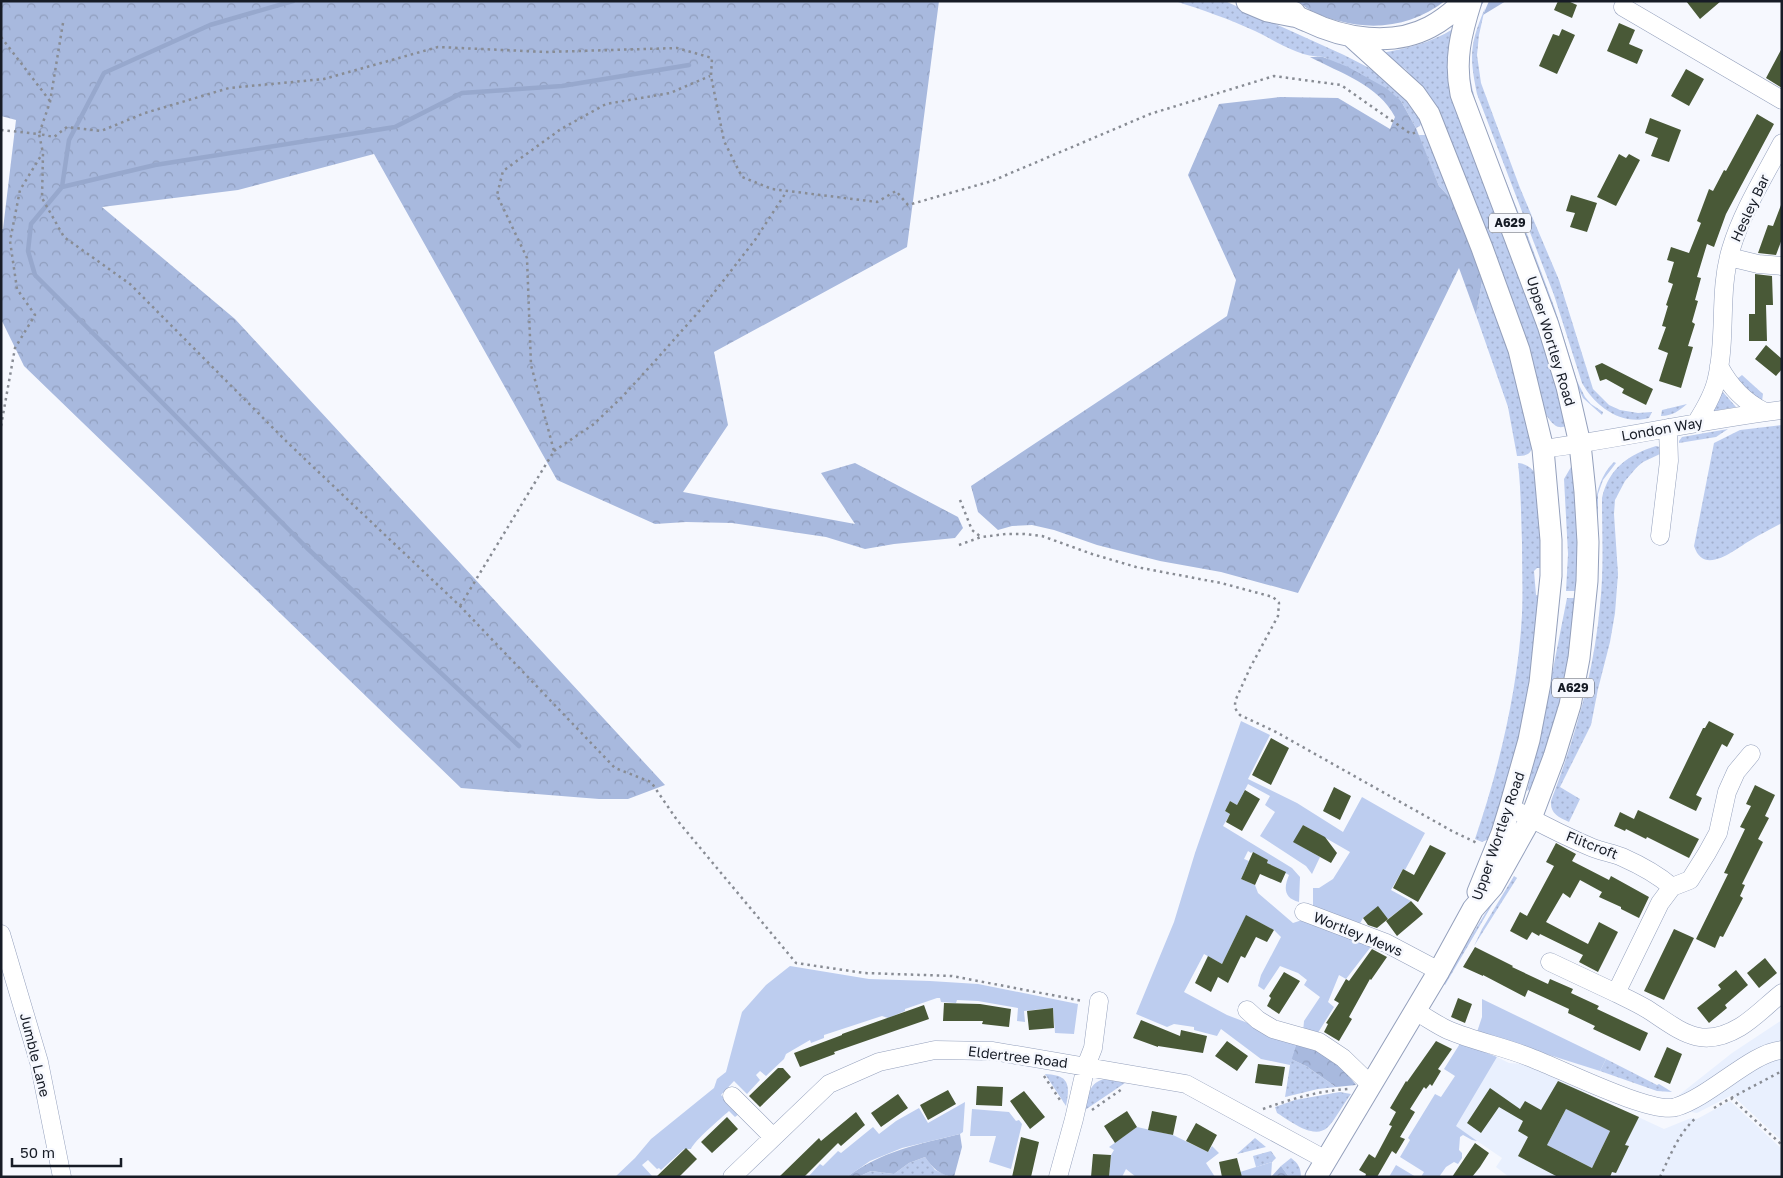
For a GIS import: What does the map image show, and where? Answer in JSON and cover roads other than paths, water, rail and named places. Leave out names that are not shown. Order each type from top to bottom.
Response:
[{"type":"highway","points":[[1249,1],[1268,9],[1286,8]]},
{"type":"main road","name":"A629","points":[[1286,8],[1323,29],[1352,37],[1379,38],[1399,37],[1429,28],[1453,13],[1464,1]]},
{"type":"main road","name":"Upper Wortley Road","points":[[1321,1168],[1361,1087],[1415,1011],[1473,909],[1493,886],[1531,818],[1554,757],[1570,706],[1579,658],[1587,581],[1588,542],[1580,444],[1567,386],[1548,325],[1461,94],[1457,61],[1471,1]]},
{"type":"main road","name":"Upper Wortley Road","points":[[1352,37],[1415,94],[1429,114],[1482,248],[1519,350],[1543,449],[1551,540],[1551,576],[1540,683],[1529,740],[1510,807],[1480,883],[1473,909]]},
{"type":"street","points":[[1623,7],[1782,100]]},
{"type":"street","name":"Hesley Bar","points":[[1696,423],[1713,392],[1719,366],[1723,286],[1729,257],[1743,216],[1782,143]]},
{"type":"street","points":[[1729,257],[1758,264],[1782,266]]},
{"type":"street","points":[[1719,366],[1737,393],[1748,403],[1774,411]]},
{"type":"street","name":"London Way","points":[[1543,449],[1774,411]]},
{"type":"street","points":[[1660,536],[1669,461],[1668,428]]},
{"type":"street","points":[[1616,993],[1660,903],[1672,887],[1690,880],[1707,853],[1718,833],[1727,792],[1736,772],[1751,754]]},
{"type":"street","name":"Flitcroft","points":[[1510,807],[1595,849],[1622,857],[1639,865],[1661,877],[1672,887]]},
{"type":"street","name":"Wortley Mews","points":[[1304,912],[1386,943],[1439,971]]},
{"type":"street","name":"Jumble Lane","points":[[1,934],[40,1062],[62,1177]]},
{"type":"street","points":[[1550,962],[1646,1008],[1681,1032],[1694,1036],[1709,1038],[1726,1035],[1742,1026],[1782,993]]},
{"type":"street","points":[[1058,1177],[1086,1066],[1093,1048],[1099,1003]]},
{"type":"street","points":[[1246,1010],[1273,1029],[1320,1042],[1343,1058],[1361,1087]]},
{"type":"street","points":[[1415,1011],[1448,1030],[1497,1047],[1517,1058],[1652,1106],[1674,1108],[1708,1092],[1765,1055],[1782,1050]]},
{"type":"street","name":"Eldertree Road","points":[[732,1177],[829,1084],[879,1062],[935,1050],[985,1050],[1031,1056],[1186,1084],[1243,1115],[1321,1168]]},
{"type":"street","points":[[732,1096],[773,1137]]},
{"type":"waterway","points":[[62,187],[69,140],[104,73],[210,25],[293,1]]},
{"type":"waterway","points":[[519,746],[307,548],[35,275],[28,251],[31,224],[62,187],[155,165],[395,127],[462,93],[562,86],[689,65]]}]
